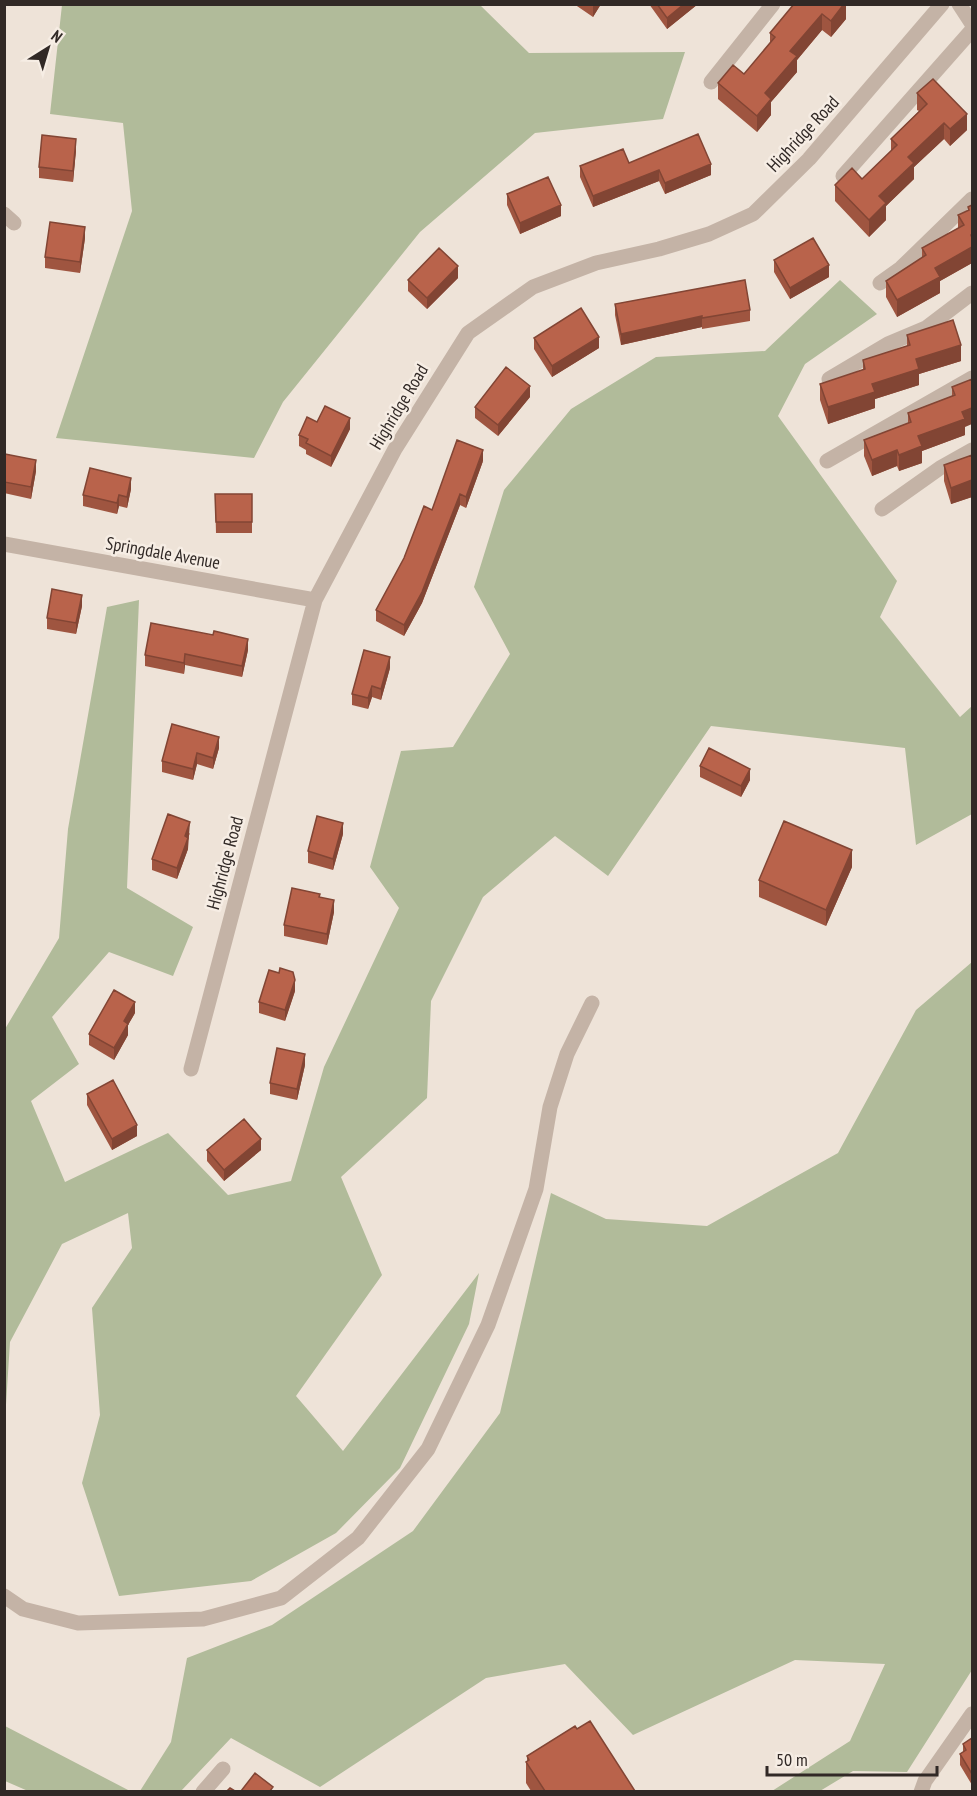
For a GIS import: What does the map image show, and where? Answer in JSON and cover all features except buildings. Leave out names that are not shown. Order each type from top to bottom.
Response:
[{"type":"street","points":[[711,82],[773,4]]},
{"type":"street","name":"Highridge Road","points":[[191,1069],[315,600],[395,448],[468,333],[533,287],[596,263],[659,249],[709,234],[753,214],[809,159],[942,4]]},
{"type":"street","points":[[959,4],[972,24]]},
{"type":"street","points":[[843,176],[972,30]]},
{"type":"street","points":[[880,283],[901,268],[972,199]]},
{"type":"street","points":[[829,379],[888,344],[926,328],[972,293]]},
{"type":"street","points":[[828,461],[972,378]]},
{"type":"street","points":[[882,509],[940,468],[972,450]]},
{"type":"street","name":"Springdale Avenue","points":[[4,544],[315,600]]},
{"type":"street","points":[[4,1596],[23,1609],[78,1623],[203,1619],[281,1598],[358,1538],[428,1449],[488,1325],[536,1189],[550,1107],[564,1065],[592,1003]]},
{"type":"street","points":[[921,1791],[972,1714]]},
{"type":"street","points":[[203,1791],[223,1769]]},
{"type":"green space","points":[[62,5],[480,5],[529,53],[685,52],[663,119],[535,133],[420,232],[283,402],[254,458],[56,438],[132,211],[123,123],[50,114]]},
{"type":"green space","points":[[840,280],[877,314],[805,364],[778,416],[897,581],[880,617],[960,717],[972,706],[972,814],[916,845],[905,748],[711,726],[608,876],[555,836],[483,897],[431,1001],[427,1098],[341,1177],[382,1275],[296,1396],[343,1451],[479,1273],[469,1324],[400,1468],[336,1533],[251,1581],[119,1596],[82,1483],[100,1415],[92,1308],[132,1248],[128,1213],[62,1244],[10,1342],[4,1436],[5,1029],[59,938],[68,829],[107,607],[139,600],[127,888],[193,927],[173,976],[109,952],[52,1017],[79,1064],[31,1101],[65,1182],[168,1133],[228,1195],[291,1181],[324,1067],[399,908],[370,867],[401,751],[453,747],[510,654],[474,587],[504,490],[571,409],[656,357],[765,351]]},
{"type":"green space","points":[[972,962],[972,1670],[907,1772],[853,1771],[820,1791],[772,1791],[850,1741],[885,1664],[795,1660],[633,1735],[565,1664],[486,1678],[320,1787],[231,1738],[181,1791],[140,1791],[171,1742],[187,1658],[272,1625],[413,1531],[500,1413],[551,1193],[606,1219],[707,1226],[838,1153],[916,1010]]},
{"type":"green space","points":[[4,1726],[130,1791],[28,1791],[5,1781]]}]
